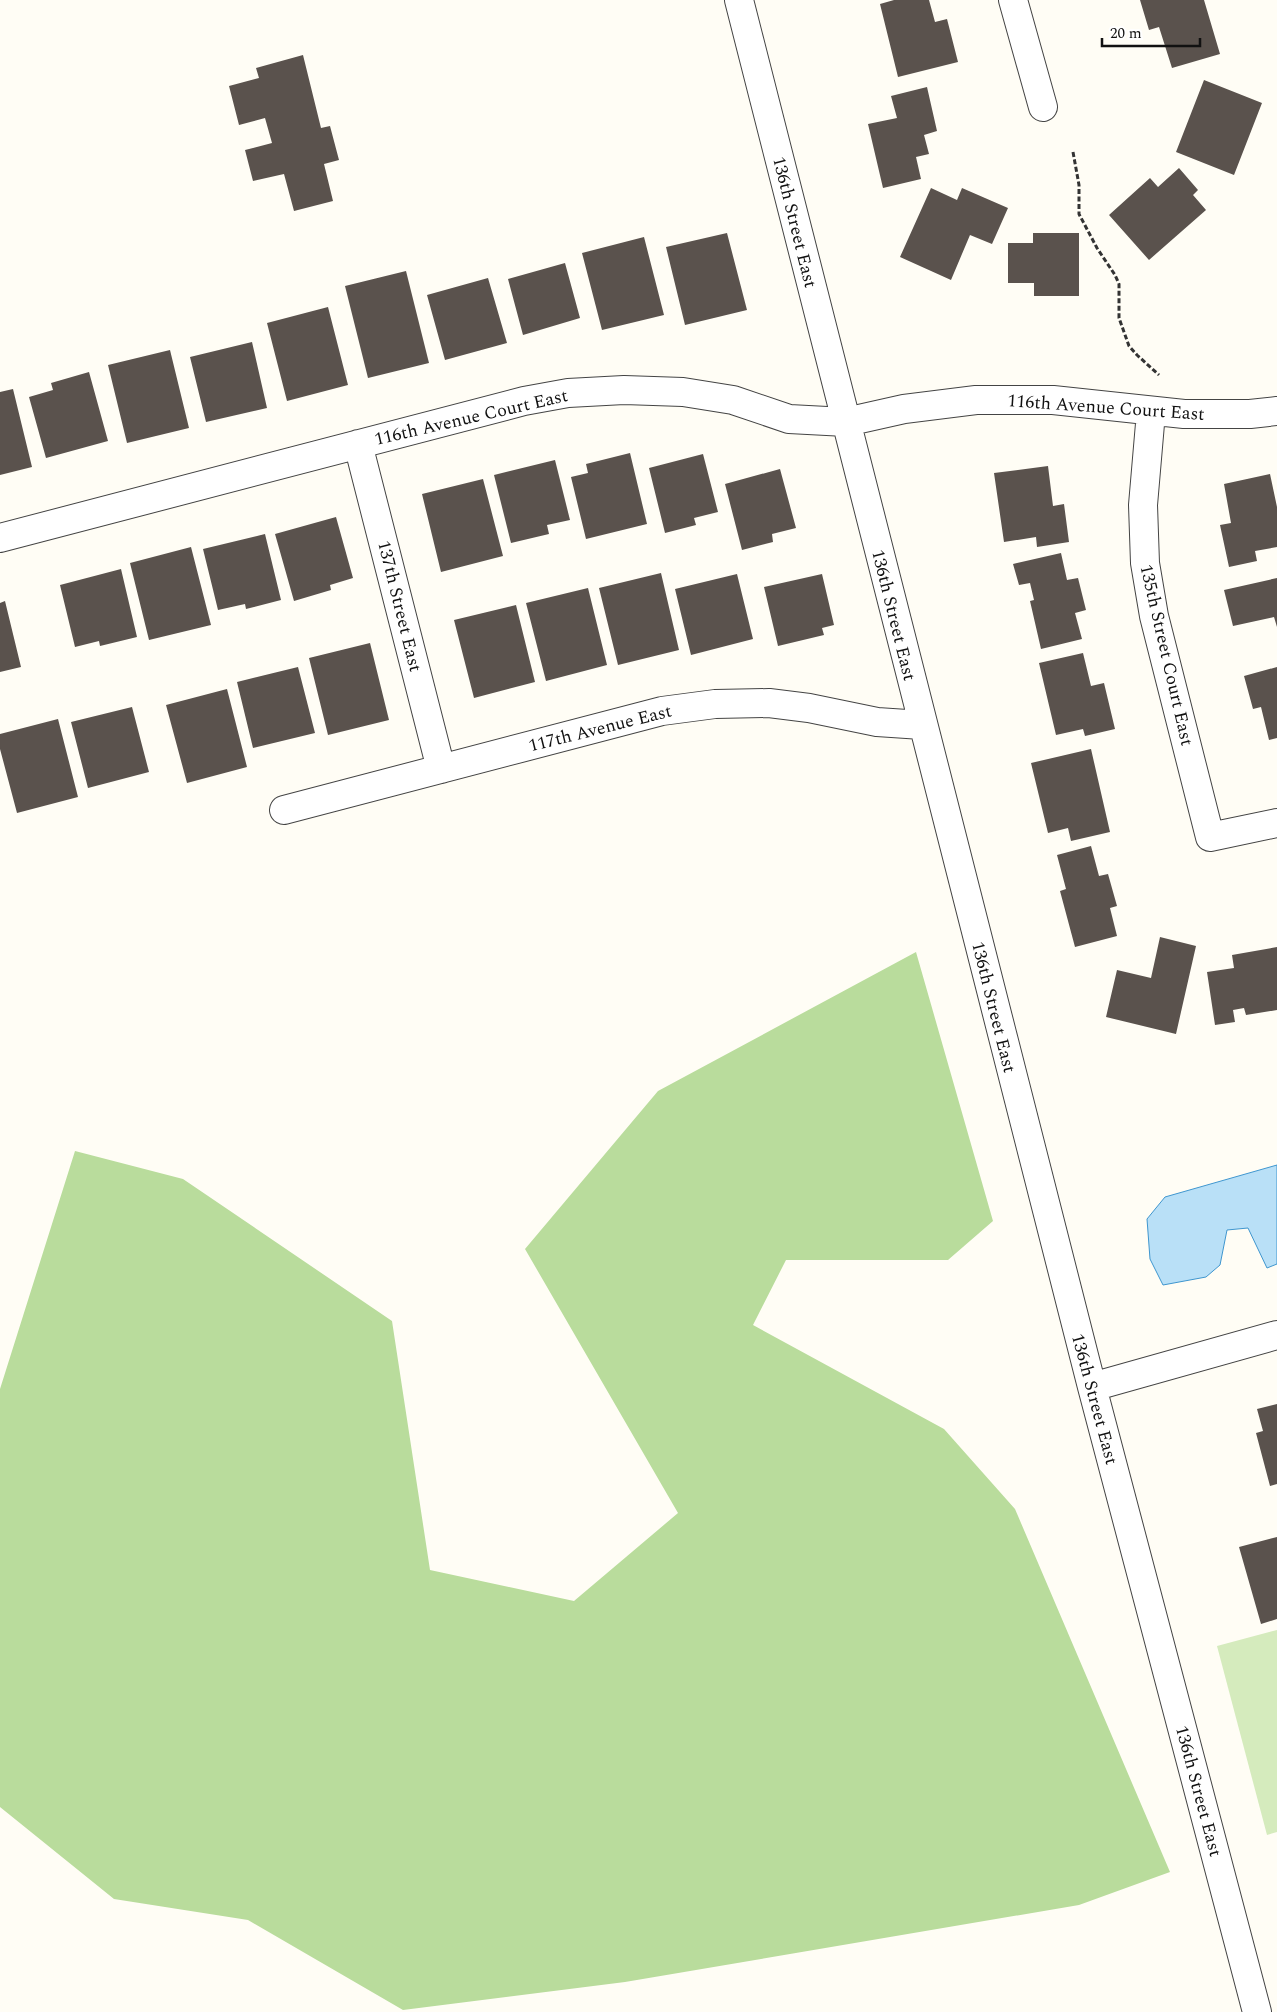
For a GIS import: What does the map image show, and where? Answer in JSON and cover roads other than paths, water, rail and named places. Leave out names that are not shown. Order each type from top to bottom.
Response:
[{"type":"street","name":"136th Street East","points":[[739,0],[1092,1387],[1257,2012]]},
{"type":"street","points":[[1013,0],[1043,107]]},
{"type":"street","name":"116th Avenue Court East","points":[[0,538],[524,401],[568,393],[624,390],[682,392],[733,400],[789,419],[846,422],[904,409],[976,400],[1053,400],[1151,412],[1184,414],[1250,414],[1277,411]]},
{"type":"street","name":"135th Street Court East","points":[[1151,412],[1143,504],[1145,563],[1154,616],[1210,837],[1277,823]]},
{"type":"street","name":"137th Street East","points":[[358,444],[441,769]]},
{"type":"street","name":"117th Avenue East","points":[[284,810],[662,711],[715,704],[769,703],[809,708],[877,722],[922,725]]},
{"type":"street","points":[[1092,1387],[1277,1335]]},
{"type":"water","points":[[1277,1165],[1277,1264],[1267,1268],[1248,1228],[1227,1230],[1220,1265],[1206,1277],[1163,1285],[1150,1259],[1147,1219],[1165,1197]]}]
